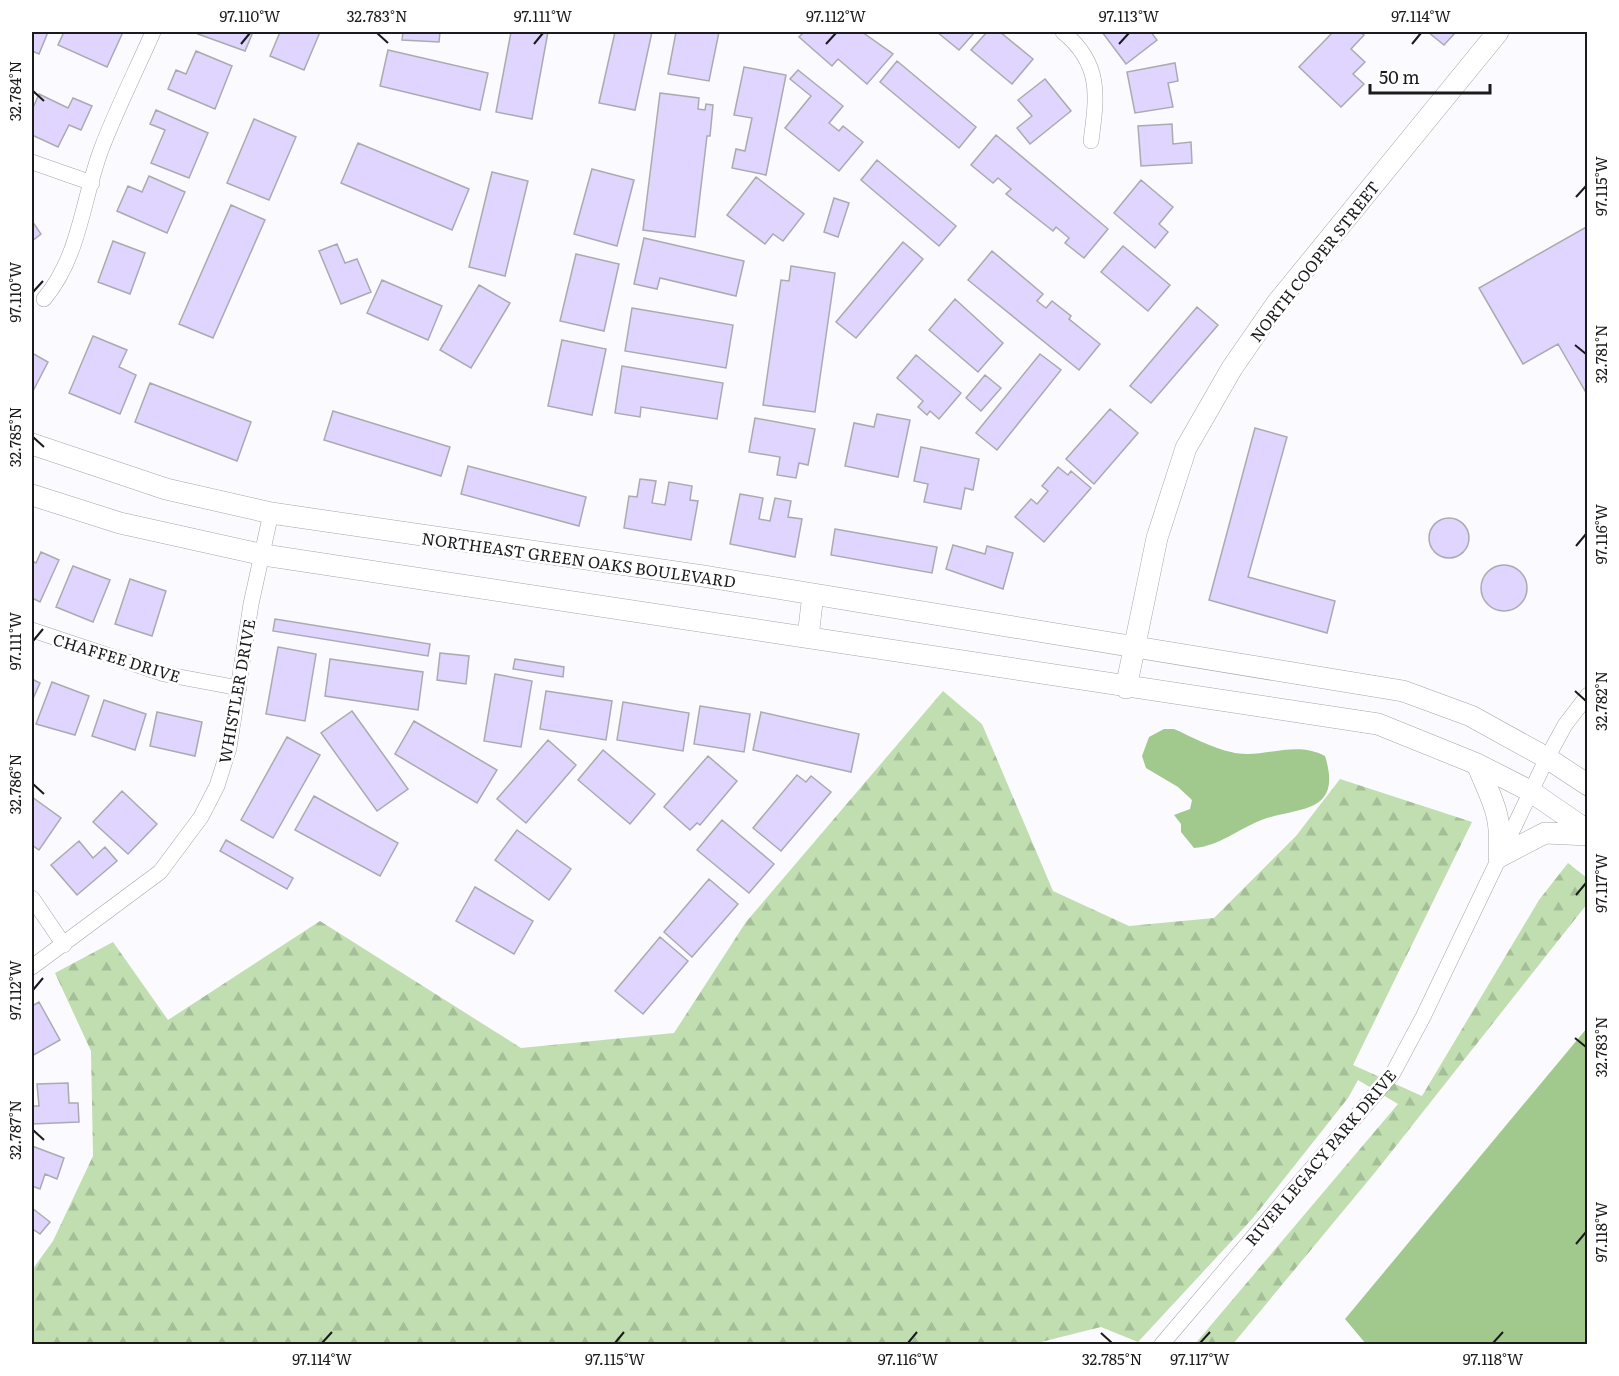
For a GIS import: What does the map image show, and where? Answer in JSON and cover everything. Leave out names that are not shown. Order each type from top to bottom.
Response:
[{"type":"main road","name":"NORTH COOPER STREET","points":[[1126,688],[1157,538],[1186,448],[1232,368],[1277,303],[1498,32]]},
{"type":"main road","name":"NORTHEAST GREEN OAKS BOULEVARD","points":[[32,444],[166,489],[271,513],[813,594],[1134,648],[1327,676],[1403,691],[1471,717],[1547,758],[1587,785]]},
{"type":"main road","points":[[32,495],[120,523],[264,555],[808,637],[1126,688],[1378,724],[1477,764],[1530,791],[1587,833]]},
{"type":"main road","points":[[808,637],[813,594]]},
{"type":"main road","points":[[1477,764],[1498,813],[1501,827],[1499,857]]},
{"type":"main road","points":[[1499,857],[1545,833],[1587,833]]},
{"type":"street","points":[[44,299],[59,282],[73,250],[101,150],[153,32]]},
{"type":"street","points":[[1063,32],[1076,43],[1095,84],[1097,97],[1091,141]]},
{"type":"street","points":[[32,162],[92,183]]},
{"type":"street","name":"WHISTLER DRIVE","points":[[32,967],[160,872],[201,817],[217,786],[229,748],[251,604],[264,555],[271,513]]},
{"type":"street","name":"CHAFFEE DRIVE","points":[[32,630],[164,674],[239,688]]},
{"type":"street","name":"RIVER LEGACY PARK DRIVE","points":[[1162,1344],[1393,1073],[1423,1017],[1530,791],[1565,725],[1587,695]]},
{"type":"street","points":[[32,898],[64,945]]},
{"type":"green space","points":[[943,691],[982,724],[1053,891],[1129,926],[1214,918],[1296,836],[1340,779],[1472,822],[1353,1065],[1422,1096],[1539,900],[1568,863],[1587,878],[1587,904],[1377,1170],[1233,1344],[1195,1344],[1398,1104],[1358,1080],[1348,1098],[1253,1218],[1138,1342],[1101,1327],[1033,1344],[32,1344],[32,1270],[53,1241],[93,1156],[91,1051],[55,973],[113,942],[168,1020],[320,921],[521,1048],[674,1033],[746,922]]},
{"type":"shaded area","points":[[1164,729],[1174,729],[1209,745],[1243,754],[1290,749],[1313,751],[1325,756],[1329,776],[1328,790],[1322,799],[1312,806],[1273,816],[1220,841],[1194,848],[1181,832],[1181,824],[1174,815],[1190,809],[1192,800],[1178,787],[1146,768],[1142,756],[1149,737]]},
{"type":"shaded area","points":[[1587,1028],[1587,1344],[1366,1344],[1345,1319]]},
{"type":"building","points":[[32,32],[48,32],[39,54],[32,51]]},
{"type":"building","points":[[64,32],[123,32],[107,67],[58,45]]},
{"type":"building","points":[[199,32],[253,32],[245,51],[198,34]]},
{"type":"building","points":[[280,32],[320,32],[304,70],[270,56]]},
{"type":"building","points":[[403,32],[440,32],[439,42],[402,40]]},
{"type":"building","points":[[511,32],[548,32],[532,119],[496,112]]},
{"type":"building","points":[[615,32],[652,32],[635,110],[599,103]]},
{"type":"building","points":[[676,32],[719,32],[709,81],[668,74]]},
{"type":"building","points":[[804,32],[862,32],[893,54],[867,84],[838,59],[832,66],[799,37]]},
{"type":"building","points":[[937,32],[975,32],[959,50]]},
{"type":"building","points":[[987,32],[1000,32],[1033,59],[1012,84],[971,50]]},
{"type":"building","points":[[1102,32],[1151,32],[1157,40],[1126,64]]},
{"type":"building","points":[[1333,32],[1360,32],[1364,35],[1351,49],[1365,62],[1353,74],[1364,84],[1341,107],[1299,67]]},
{"type":"building","points":[[1428,32],[1454,32],[1455,33],[1444,45]]},
{"type":"building","points":[[388,50],[488,73],[480,110],[380,86]]},
{"type":"building","points":[[196,51],[232,66],[215,109],[168,89],[176,70],[186,74]]},
{"type":"building","points":[[897,61],[976,127],[959,148],[880,82]]},
{"type":"building","points":[[1175,63],[1178,81],[1168,83],[1173,107],[1135,113],[1127,72]]},
{"type":"building","points":[[744,67],[786,75],[766,175],[732,168],[736,149],[745,151],[752,118],[734,115]]},
{"type":"building","points":[[798,70],[843,106],[829,123],[839,131],[843,126],[863,142],[839,171],[785,128],[811,96],[790,79]]},
{"type":"building","points":[[1045,79],[1071,111],[1030,144],[1017,128],[1032,116],[1018,100]]},
{"type":"building","points":[[660,93],[699,98],[698,109],[705,110],[706,104],[713,105],[695,237],[643,230]]},
{"type":"building","points":[[39,94],[68,108],[73,98],[92,106],[81,130],[69,125],[58,147],[32,135],[32,110]]},
{"type":"building","points":[[156,110],[208,133],[189,178],[151,163],[165,130],[150,124]]},
{"type":"building","points":[[254,119],[296,137],[269,200],[227,183]]},
{"type":"building","points":[[1172,124],[1173,144],[1191,142],[1192,163],[1141,166],[1138,126]]},
{"type":"building","points":[[996,135],[1108,229],[1084,258],[1065,243],[1069,238],[1056,227],[1053,231],[1006,194],[1011,189],[998,178],[993,183],[971,165]]},
{"type":"building","points":[[358,143],[469,189],[452,230],[341,183]]},
{"type":"building","points":[[877,160],[956,226],[939,246],[861,180]]},
{"type":"building","points":[[592,169],[634,180],[617,246],[574,234]]},
{"type":"building","points":[[492,172],[528,181],[505,276],[469,267]]},
{"type":"building","points":[[149,176],[185,192],[167,233],[117,211],[128,186],[142,192]]},
{"type":"building","points":[[756,177],[804,214],[783,241],[773,234],[765,244],[727,215]]},
{"type":"building","points":[[1141,180],[1173,207],[1159,224],[1168,232],[1155,248],[1114,213]]},
{"type":"building","points":[[834,198],[849,203],[838,237],[824,232]]},
{"type":"building","points":[[231,205],[265,220],[213,338],[179,324]]},
{"type":"building","points":[[32,221],[41,234],[32,241]]},
{"type":"building","points":[[1588,226],[1588,396],[1558,344],[1523,364],[1479,288]]},
{"type":"building","points":[[644,238],[744,261],[736,296],[660,278],[657,289],[634,284]]},
{"type":"building","points":[[113,241],[145,253],[130,294],[98,282]]},
{"type":"building","points":[[903,242],[923,259],[856,338],[836,322]]},
{"type":"building","points":[[337,244],[345,263],[357,259],[371,292],[341,304],[319,251]]},
{"type":"building","points":[[1123,246],[1170,285],[1148,311],[1101,272]]},
{"type":"building","points":[[992,251],[1043,294],[1037,301],[1046,308],[1052,301],[1071,316],[1069,319],[1100,344],[1079,370],[968,280]]},
{"type":"building","points":[[576,254],[619,264],[604,331],[560,321]]},
{"type":"building","points":[[791,266],[835,273],[815,412],[763,405],[781,280],[789,281]]},
{"type":"building","points":[[382,280],[442,306],[428,340],[367,313]]},
{"type":"building","points":[[479,285],[510,303],[471,368],[440,350]]},
{"type":"building","points":[[955,299],[1003,343],[978,372],[929,330]]},
{"type":"building","points":[[1197,307],[1218,325],[1151,403],[1130,386]]},
{"type":"building","points":[[632,308],[733,325],[726,368],[625,351]]},
{"type":"building","points":[[93,336],[127,350],[119,367],[136,375],[120,414],[69,393]]},
{"type":"building","points":[[562,340],[606,349],[592,415],[548,406]]},
{"type":"building","points":[[32,353],[48,362],[33,391],[32,390]]},
{"type":"building","points":[[1040,354],[1061,370],[997,450],[976,433]]},
{"type":"building","points":[[916,355],[961,393],[939,419],[930,411],[927,415],[918,407],[923,401],[897,378]]},
{"type":"building","points":[[622,366],[723,383],[717,419],[641,407],[640,417],[615,413]]},
{"type":"building","points":[[985,375],[1001,388],[981,411],[966,398]]},
{"type":"building","points":[[150,383],[251,422],[237,461],[135,422]]},
{"type":"building","points":[[1110,409],[1138,433],[1094,484],[1066,459]]},
{"type":"building","points":[[333,411],[450,447],[441,476],[324,440]]},
{"type":"building","points":[[877,414],[910,420],[898,477],[845,466],[854,423],[874,427]]},
{"type":"building","points":[[755,418],[815,429],[808,465],[799,463],[796,478],[777,475],[780,457],[749,452]]},
{"type":"building","points":[[1255,428],[1287,437],[1248,577],[1335,601],[1327,633],[1209,600]]},
{"type":"building","points":[[921,447],[979,459],[973,490],[965,488],[961,509],[924,502],[928,484],[914,481]]},
{"type":"building","points":[[468,466],[586,497],[579,526],[461,494]]},
{"type":"building","points":[[1058,467],[1068,475],[1071,471],[1091,488],[1044,542],[1015,517],[1031,499],[1037,504],[1048,491],[1042,486]]},
{"type":"building","points":[[640,479],[656,481],[652,503],[665,505],[669,482],[692,486],[690,500],[698,501],[691,540],[624,528],[629,496],[637,497]]},
{"type":"building","points":[[740,494],[763,498],[759,519],[770,521],[775,498],[791,501],[788,517],[802,519],[795,557],[730,544]]},
{"type":"building","points":[[1449,518],[1463,524],[1469,538],[1463,552],[1449,558],[1435,552],[1429,538],[1435,524]]},
{"type":"building","points":[[835,529],[937,547],[932,573],[831,555]]},
{"type":"building","points":[[953,545],[985,554],[987,546],[1013,553],[1003,589],[946,569]]},
{"type":"building","points":[[41,552],[59,560],[40,602],[32,598],[32,561],[36,563]]},
{"type":"building","points":[[1504,565],[1520,572],[1527,588],[1520,604],[1504,611],[1488,604],[1481,588],[1488,572]]},
{"type":"building","points":[[73,566],[110,580],[93,622],[56,607]]},
{"type":"building","points":[[130,579],[166,591],[152,636],[115,624]]},
{"type":"building","points":[[275,619],[430,644],[428,656],[273,631]]},
{"type":"building","points":[[278,647],[316,654],[305,721],[266,714]]},
{"type":"building","points":[[440,653],[469,656],[466,684],[437,680]]},
{"type":"building","points":[[330,659],[423,672],[418,710],[325,696]]},
{"type":"building","points":[[515,659],[564,667],[563,677],[513,669]]},
{"type":"building","points":[[495,674],[532,681],[521,747],[484,741]]},
{"type":"building","points":[[32,679],[40,683],[32,701]]},
{"type":"building","points":[[52,682],[89,696],[75,735],[36,724]]},
{"type":"building","points":[[546,691],[612,701],[606,740],[540,729]]},
{"type":"building","points":[[104,700],[146,714],[135,750],[92,736]]},
{"type":"building","points":[[623,702],[689,713],[683,751],[617,740]]},
{"type":"building","points":[[700,706],[750,714],[744,752],[694,744]]},
{"type":"building","points":[[352,711],[408,789],[377,811],[321,733]]},
{"type":"building","points":[[157,712],[202,722],[195,756],[150,746]]},
{"type":"building","points":[[761,712],[859,734],[851,772],[753,750]]},
{"type":"building","points":[[414,721],[497,770],[477,803],[395,754]]},
{"type":"building","points":[[287,737],[320,755],[273,838],[241,820]]},
{"type":"building","points":[[548,740],[576,765],[526,823],[497,799]]},
{"type":"building","points":[[603,750],[655,794],[630,824],[578,780]]},
{"type":"building","points":[[708,756],[737,781],[700,825],[697,823],[690,830],[664,807]]},
{"type":"building","points":[[797,775],[806,782],[811,776],[831,792],[781,851],[753,828]]},
{"type":"building","points":[[122,791],[157,824],[128,854],[93,822]]},
{"type":"building","points":[[314,796],[398,843],[380,876],[295,830]]},
{"type":"building","points":[[32,797],[61,818],[39,850],[32,845]]},
{"type":"building","points":[[722,820],[774,864],[749,893],[697,850]]},
{"type":"building","points":[[517,830],[571,869],[549,900],[495,860]]},
{"type":"building","points":[[226,840],[293,878],[287,889],[220,851]]},
{"type":"building","points":[[79,841],[93,858],[105,847],[117,861],[77,895],[51,865]]},
{"type":"building","points":[[709,879],[738,904],[692,957],[664,932]]},
{"type":"building","points":[[475,887],[533,921],[514,954],[456,921]]},
{"type":"building","points":[[660,937],[688,961],[643,1014],[615,991]]},
{"type":"building","points":[[39,1002],[60,1040],[32,1056],[32,1006]]},
{"type":"building","points":[[68,1083],[69,1103],[78,1103],[79,1122],[32,1124],[32,1106],[39,1106],[37,1084]]},
{"type":"building","points":[[32,1146],[64,1158],[57,1179],[45,1174],[40,1189],[32,1186]]},
{"type":"building","points":[[32,1208],[50,1222],[40,1234],[34,1230],[32,1233]]}]
